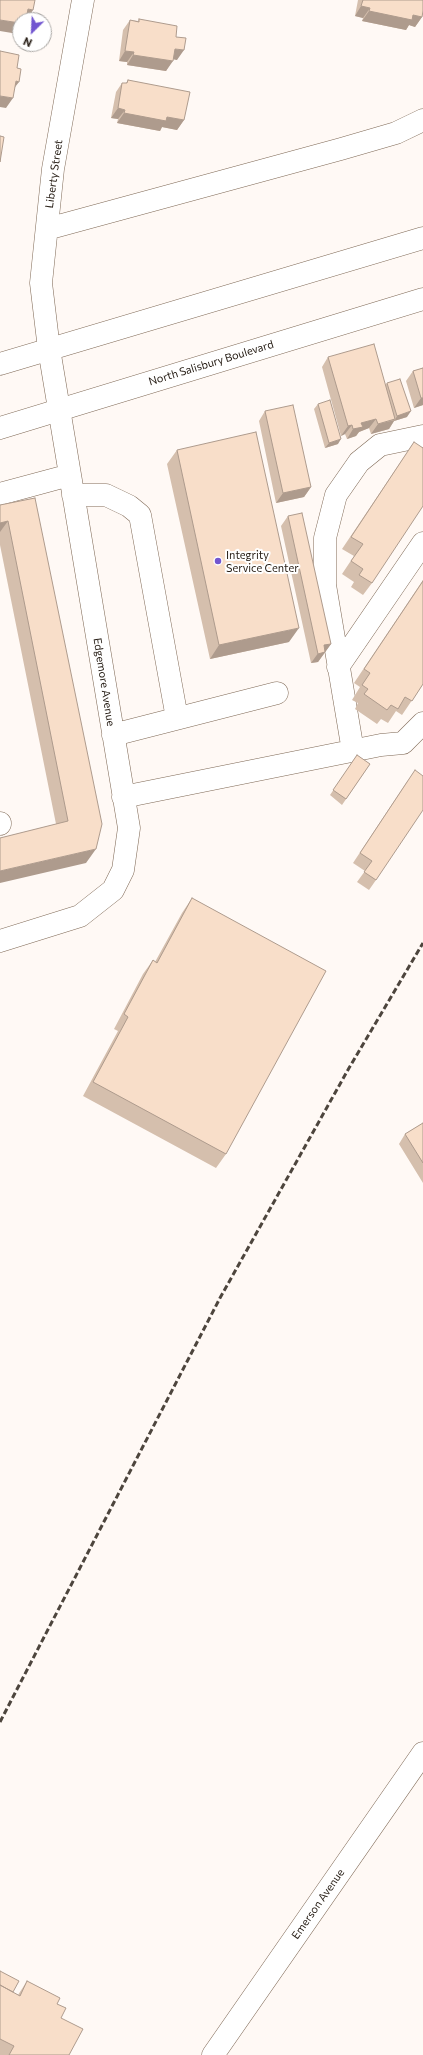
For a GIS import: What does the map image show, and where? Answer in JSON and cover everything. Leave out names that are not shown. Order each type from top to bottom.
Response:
[{"type":"street","name":"Liberty Street","points":[[49,349],[41,283],[53,169],[83,0]]},
{"type":"street","points":[[47,229],[341,149],[396,133],[423,120]]},
{"type":"street","points":[[0,364],[423,238]]},
{"type":"street","name":"North Salisbury Boulevard","points":[[0,428],[423,299]]},
{"type":"street","name":"Edgemore Avenue","points":[[0,941],[80,916],[113,890],[123,870],[129,828],[49,349]]},
{"type":"street","points":[[353,751],[324,585],[325,538],[336,495],[359,462],[380,445],[423,436]]},
{"type":"street","points":[[0,494],[72,485],[106,495],[129,506],[140,514],[177,718]]},
{"type":"street","points":[[338,667],[423,543]]},
{"type":"street","points":[[113,734],[277,693]]},
{"type":"street","points":[[123,797],[353,751],[403,743],[423,723]]},
{"type":"street","name":"Emerson Avenue","points":[[213,2055],[419,1768]]},
{"type":"building","points":[[0,0],[35,0],[33,10],[28,9],[27,12],[12,12],[12,22],[0,20]]},
{"type":"building","points":[[363,0],[423,0],[422,17],[413,15],[412,20],[369,11],[370,8],[361,6]]},
{"type":"building","points":[[139,19],[177,26],[176,37],[186,38],[184,50],[175,49],[173,61],[133,55],[134,52],[125,51],[130,20],[139,22]]},
{"type":"building","points":[[0,51],[19,55],[17,68],[21,69],[19,82],[16,81],[13,98],[0,96]]},
{"type":"building","points":[[128,80],[190,92],[184,120],[167,117],[166,121],[124,113],[125,110],[118,108],[122,83],[127,83]]},
{"type":"building","points":[[0,136],[4,137],[0,162]]},
{"type":"building","points":[[374,344],[395,419],[378,424],[376,419],[361,423],[363,427],[353,429],[352,425],[348,426],[328,357]]},
{"type":"building","points":[[423,368],[423,398],[421,398],[413,371]]},
{"type":"building","points":[[400,379],[411,411],[397,416],[387,383]]},
{"type":"building","points":[[330,400],[341,439],[329,443],[318,404]]},
{"type":"building","points":[[293,405],[311,487],[283,493],[265,411]]},
{"type":"building","points":[[256,432],[299,628],[219,645],[177,450]]},
{"type":"building","points":[[414,442],[423,448],[423,506],[372,583],[359,575],[363,569],[351,561],[363,544],[351,537]]},
{"type":"building","points":[[35,498],[102,824],[96,849],[0,871],[0,838],[68,821],[8,521],[0,523],[0,505]]},
{"type":"building","points":[[302,513],[331,644],[324,645],[325,652],[318,654],[288,516]]},
{"type":"building","points":[[423,581],[423,684],[412,701],[405,697],[398,709],[391,705],[387,710],[364,694],[368,689],[362,685],[370,673],[364,669]]},
{"type":"building","points":[[357,755],[370,764],[346,799],[333,790]]},
{"type":"building","points":[[415,770],[423,776],[423,810],[376,880],[364,872],[372,861],[360,853]]},
{"type":"building","points":[[192,898],[326,971],[226,1154],[93,1082],[128,1017],[124,1014],[153,960],[157,963]]},
{"type":"building","points":[[423,1123],[423,1163],[405,1134]]},
{"type":"building","points":[[0,1971],[19,1981],[13,1992],[0,1985]]},
{"type":"building","points":[[27,1981],[60,1998],[57,2004],[66,2008],[61,2018],[83,2029],[69,2055],[9,2055],[14,2046],[0,2039],[0,1985],[20,1996]]},
{"type":"railway","points":[[0,1722],[220,1298],[349,1068],[423,943]]},
{"type":"place","name":"Integrity Service Center","points":[[218,561]]}]
